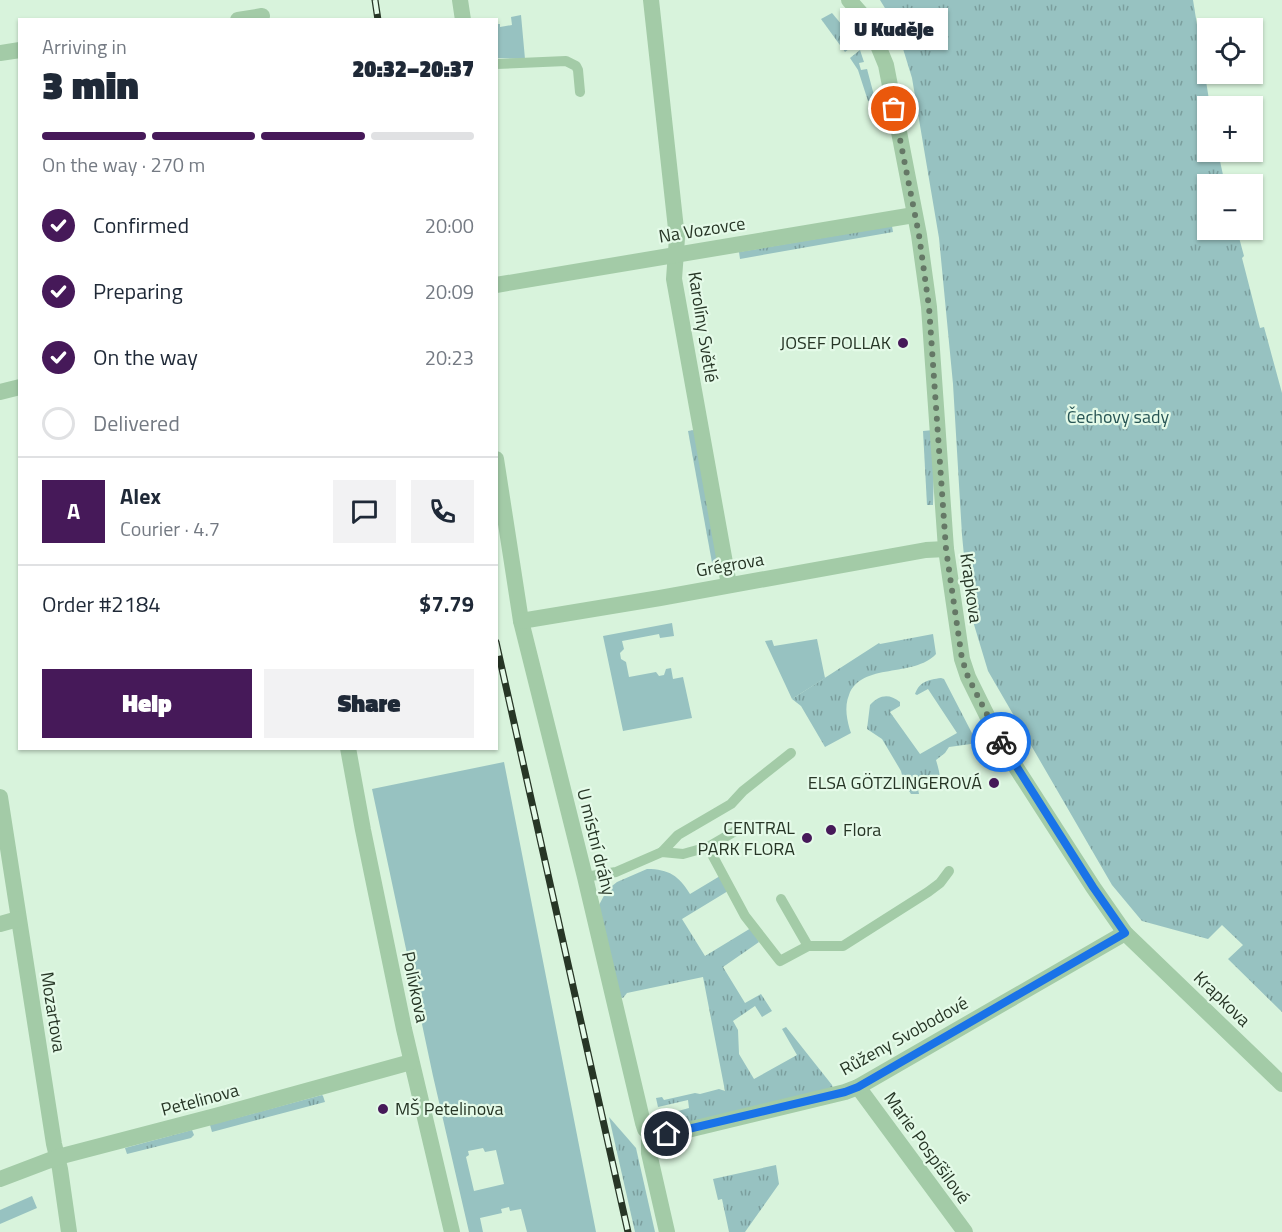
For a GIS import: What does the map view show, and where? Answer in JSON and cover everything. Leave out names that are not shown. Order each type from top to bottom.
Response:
[{"type":"street","points":[[460,0],[463,18]]},
{"type":"street","name":"Karolíny Světlé","points":[[651,0],[676,233],[674,279],[729,585]]},
{"type":"street","name":"Krapkova","points":[[849,0],[864,17],[872,31],[886,65],[919,235],[930,318],[946,549],[962,659],[968,677],[1001,744],[1125,933],[1282,1084]]},
{"type":"street","points":[[244,18],[261,12]]},
{"type":"street","points":[[0,52],[18,50]]},
{"type":"street","name":"Na Vozovce","points":[[498,285],[914,214]]},
{"type":"street","points":[[0,392],[18,388]]},
{"type":"street","name":"U místní dráhy","points":[[498,472],[521,621],[643,1123],[649,1133],[650,1153],[667,1232]]},
{"type":"street","name":"Grégrova","points":[[521,621],[926,550],[946,549]]},
{"type":"street","name":"Polívkova","points":[[348,750],[411,1062],[452,1232]]},
{"type":"street","name":"Mozartova","points":[[0,797],[69,1232]]},
{"type":"street","points":[[0,924],[18,919]]},
{"type":"street","name":"Růženy Svobodové","points":[[649,1133],[659,1136],[851,1089],[1125,933]]},
{"type":"street","name":"Petelinova","points":[[0,1179],[58,1157],[411,1062]]},
{"type":"street","name":"Marie Pospíšilové","points":[[851,1089],[965,1232]]},
{"type":"lane","points":[[498,64],[566,61],[576,66],[578,70],[580,92]]},
{"type":"lane","points":[[585,877],[616,872],[662,852],[678,835],[731,804],[743,791],[791,753]]},
{"type":"lane","points":[[662,852],[683,854],[708,847],[744,826]]},
{"type":"lane","points":[[708,847],[745,916],[780,961],[808,946],[843,946],[940,883],[950,871]]},
{"type":"lane","points":[[781,899],[808,946]]},
{"type":"green space","name":"Čechovy sady","points":[[880,0],[1193,0],[1197,25],[1197,84],[1206,84],[1208,96],[1197,96],[1197,162],[1220,162],[1223,174],[1197,174],[1197,240],[1240,240],[1260,328],[1264,327],[1282,393],[1282,1012],[1228,959],[1243,945],[1222,925],[1208,939],[1142,921],[1112,885],[988,671],[969,608],[953,384],[939,238],[912,78],[896,26]]},
{"type":"green space","points":[[832,13],[857,43],[845,52],[821,19]]},
{"type":"green space","points":[[521,15],[525,59],[498,58],[498,24],[500,27],[512,25],[511,17]]},
{"type":"green space","points":[[860,50],[864,62],[859,63],[861,70],[867,69],[875,99],[868,101],[858,70],[850,58]]},
{"type":"green space","points":[[892,226],[893,232],[740,259],[739,252]]},
{"type":"green space","points":[[694,430],[719,567],[713,568],[688,431]]},
{"type":"green space","points":[[934,430],[933,505],[927,505],[923,431]]},
{"type":"green space","points":[[672,623],[674,636],[660,638],[659,634],[622,641],[624,649],[620,653],[621,659],[626,662],[629,677],[656,672],[659,676],[664,675],[666,669],[671,668],[673,679],[683,677],[692,718],[623,731],[603,636]]},
{"type":"green space","points":[[933,634],[936,654],[926,661],[915,666],[876,674],[855,685],[849,695],[846,709],[851,733],[825,747],[801,706],[792,699],[879,643]]},
{"type":"green space","points":[[817,639],[825,678],[792,699],[765,641],[772,640],[774,646]]},
{"type":"green space","points":[[944,679],[975,739],[971,744],[949,747],[936,760],[940,780],[937,788],[928,790],[917,784],[919,794],[911,794],[904,783],[901,771],[882,739],[867,729],[870,705],[884,696],[892,697],[900,702],[900,706],[890,712],[920,754],[957,733],[928,689],[915,694],[919,686],[925,682]]},
{"type":"green space","points":[[504,762],[596,1232],[527,1232],[521,1209],[510,1211],[509,1207],[501,1209],[502,1213],[480,1218],[483,1232],[469,1232],[372,789]],"holes":[[[483,1148],[485,1152],[496,1150],[504,1184],[474,1191],[466,1157],[469,1155],[468,1151]]]},
{"type":"green space","points":[[647,869],[661,870],[673,875],[682,882],[690,894],[720,876],[728,891],[682,919],[705,956],[751,928],[759,942],[723,967],[745,1003],[761,994],[772,1011],[762,1017],[755,1006],[733,1021],[738,1030],[739,1054],[754,1079],[797,1055],[782,1029],[786,1027],[833,1088],[670,1129],[667,1114],[689,1108],[688,1100],[658,1107],[656,1098],[662,1097],[664,1100],[719,1089],[725,1091],[703,977],[627,993],[623,998],[618,997],[599,905],[607,890],[617,882]]},
{"type":"green space","points":[[322,1095],[325,1102],[212,1132],[210,1125]]},
{"type":"green space","points":[[609,1117],[636,1148],[655,1232],[635,1232]]},
{"type":"green space","points":[[192,1130],[194,1135],[191,1138],[127,1154],[125,1148]]},
{"type":"green space","points":[[776,1165],[779,1184],[745,1232],[729,1232],[722,1199],[718,1200],[713,1179]]},
{"type":"green space","points":[[32,1196],[37,1208],[0,1224],[0,1210]]},
{"type":"railway","points":[[375,0],[378,18]]},
{"type":"railway","points":[[498,651],[628,1232]]},
{"type":"way so far","points":[[894,109],[919,235],[929,307],[946,549],[962,659],[968,677],[1001,742]]},
{"type":"place","name":"U Kuděje","points":[[894,109]]},
{"type":"place","name":"JOSEF POLLAK","points":[[903,343]]},
{"type":"place","name":"ELSA GÖTZLINGEROVÁ","points":[[994,783]]},
{"type":"place","name":"Flora","points":[[831,830]]},
{"type":"place","name":"CENTRAL PARK FLORA","points":[[807,838]]},
{"type":"place","name":"MŠ Petelinova","points":[[383,1109]]},
{"type":"route","points":[[667,1134],[858,1087],[1125,933],[1001,742]]}]
